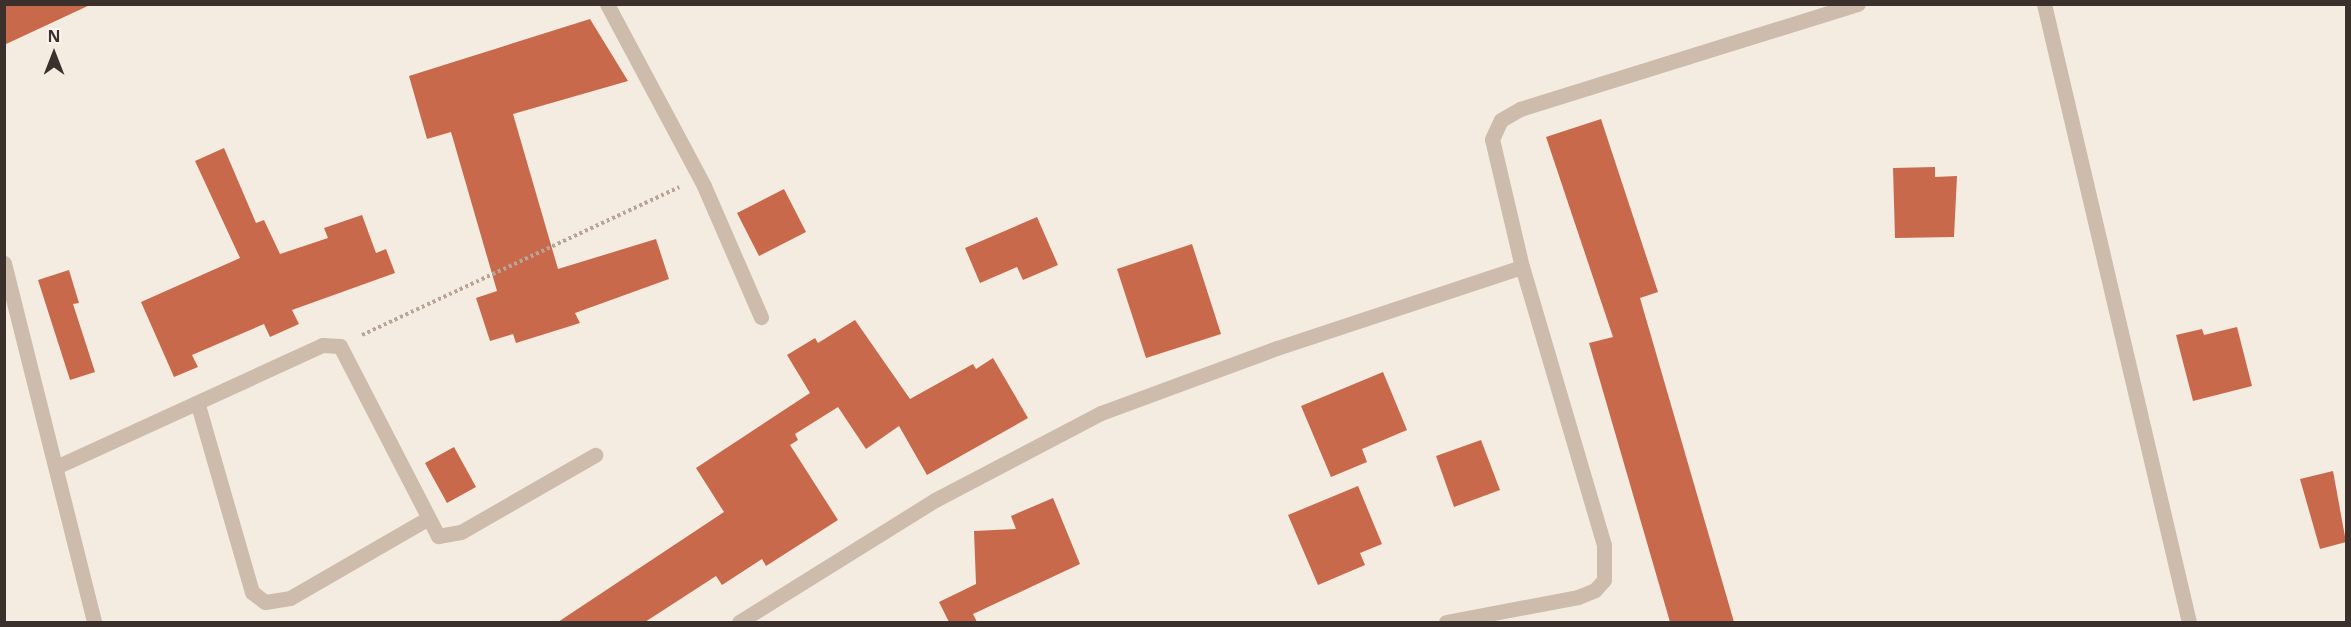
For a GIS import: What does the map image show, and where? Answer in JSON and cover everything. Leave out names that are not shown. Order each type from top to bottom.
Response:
[{"type":"street","points":[[607,4],[698,178],[761,317]]},
{"type":"street","points":[[1446,622],[1578,597],[1595,590],[1604,580],[1604,545],[1522,267],[1492,139],[1501,120],[1520,109],[1858,4]]},
{"type":"street","points":[[2044,4],[2189,622]]},
{"type":"street","points":[[4,262],[94,622]]},
{"type":"street","points":[[739,622],[935,500],[1101,413],[1277,348],[1522,267]]},
{"type":"street","points":[[56,467],[198,405],[322,345],[339,346],[427,519],[438,536],[461,532],[595,455]]},
{"type":"street","points":[[198,405],[252,592],[265,602],[290,598],[427,519]]},
{"type":"path","points":[[339,346],[698,178]]},
{"type":"building","points":[[4,4],[92,4],[4,45]]},
{"type":"building","points":[[590,19],[628,81],[513,114],[558,269],[656,239],[669,279],[575,313],[580,323],[516,343],[513,334],[490,341],[476,298],[497,291],[451,132],[427,139],[409,76]]},
{"type":"building","points":[[1601,119],[1658,292],[1640,298],[1734,622],[1670,622],[1589,343],[1613,337],[1546,137]]},
{"type":"building","points":[[224,148],[256,223],[264,220],[280,254],[328,238],[324,228],[362,215],[376,253],[386,249],[395,273],[292,310],[299,324],[270,337],[264,324],[192,355],[198,367],[174,377],[141,302],[240,258],[195,161]]},
{"type":"building","points":[[1935,167],[1935,177],[1957,176],[1954,237],[1895,238],[1893,168]]},
{"type":"building","points":[[784,189],[806,232],[759,256],[737,213]]},
{"type":"building","points":[[1037,217],[1058,265],[1023,280],[1017,267],[980,283],[965,248]]},
{"type":"building","points":[[1192,244],[1221,334],[1146,358],[1117,269]]},
{"type":"building","points":[[69,270],[79,303],[73,304],[95,372],[70,380],[38,280]]},
{"type":"building","points":[[855,320],[910,399],[973,364],[976,369],[993,358],[1028,418],[927,475],[899,426],[866,449],[838,407],[795,434],[798,440],[790,445],[838,520],[766,566],[762,559],[722,585],[716,576],[645,622],[558,622],[724,512],[696,468],[810,393],[787,355],[815,338],[818,343]]},
{"type":"building","points":[[2237,327],[2252,386],[2193,401],[2176,335],[2202,329],[2204,335]]},
{"type":"building","points":[[1383,372],[1407,430],[1362,449],[1367,462],[1331,477],[1301,406]]},
{"type":"building","points":[[1481,440],[1500,490],[1454,507],[1436,456]]},
{"type":"building","points":[[454,447],[476,487],[447,503],[425,463]]},
{"type":"building","points":[[2333,471],[2346,542],[2320,549],[2300,479]]},
{"type":"building","points":[[1358,486],[1382,544],[1360,553],[1365,565],[1318,585],[1288,515]]},
{"type":"building","points":[[1053,498],[1080,564],[973,614],[977,622],[949,622],[939,602],[976,584],[974,531],[1016,529],[1011,516]]}]
